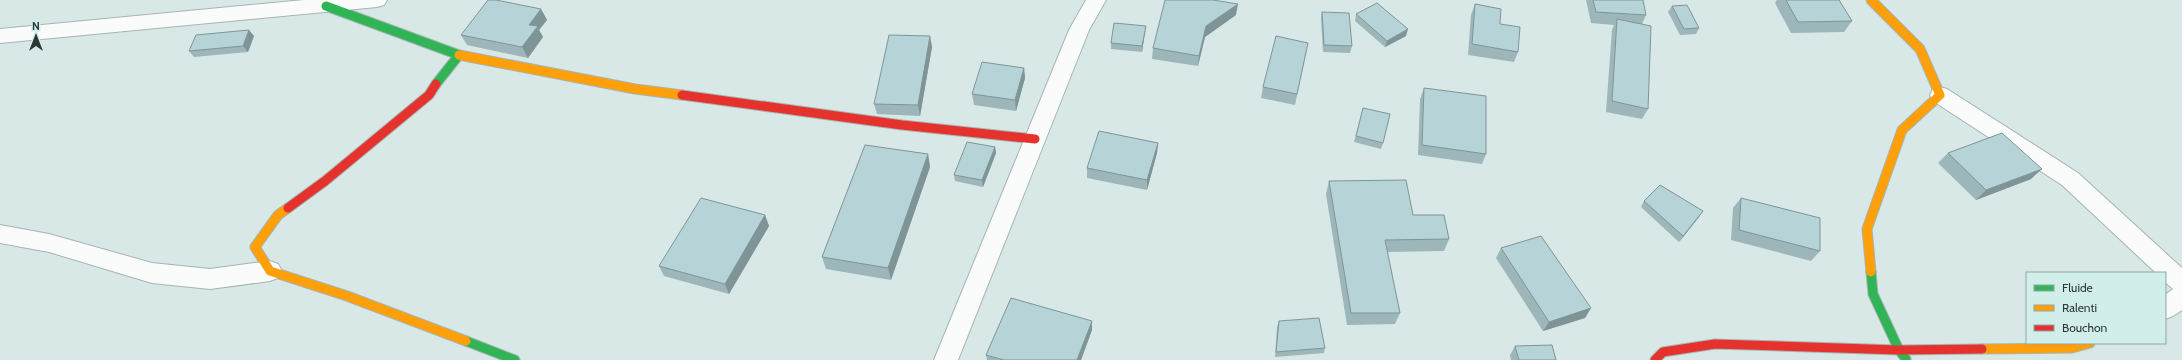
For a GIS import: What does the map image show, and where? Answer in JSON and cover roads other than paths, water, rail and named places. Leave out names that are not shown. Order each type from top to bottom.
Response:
[{"type":"street","points":[[0,36],[326,6],[376,0]]},
{"type":"street","points":[[946,360],[1079,30],[1096,0]]},
{"type":"street","points":[[1871,0],[1920,49],[1940,95],[2070,179],[2182,283]]},
{"type":"street","points":[[326,6],[428,42],[459,56],[635,89],[902,125],[1035,139]]},
{"type":"street","points":[[270,271],[255,247],[278,216],[324,181],[429,95],[447,68],[459,56]]},
{"type":"street","points":[[1907,360],[1899,350],[1873,294],[1867,229],[1902,130],[1940,95]]},
{"type":"street","points":[[0,234],[49,243],[152,273],[210,279],[270,271],[347,296],[515,360]]},
{"type":"street","points":[[2166,308],[2182,296]]},
{"type":"street","points":[[1655,360],[1663,352],[1715,344],[1899,350],[2072,348],[2086,344]]}]
